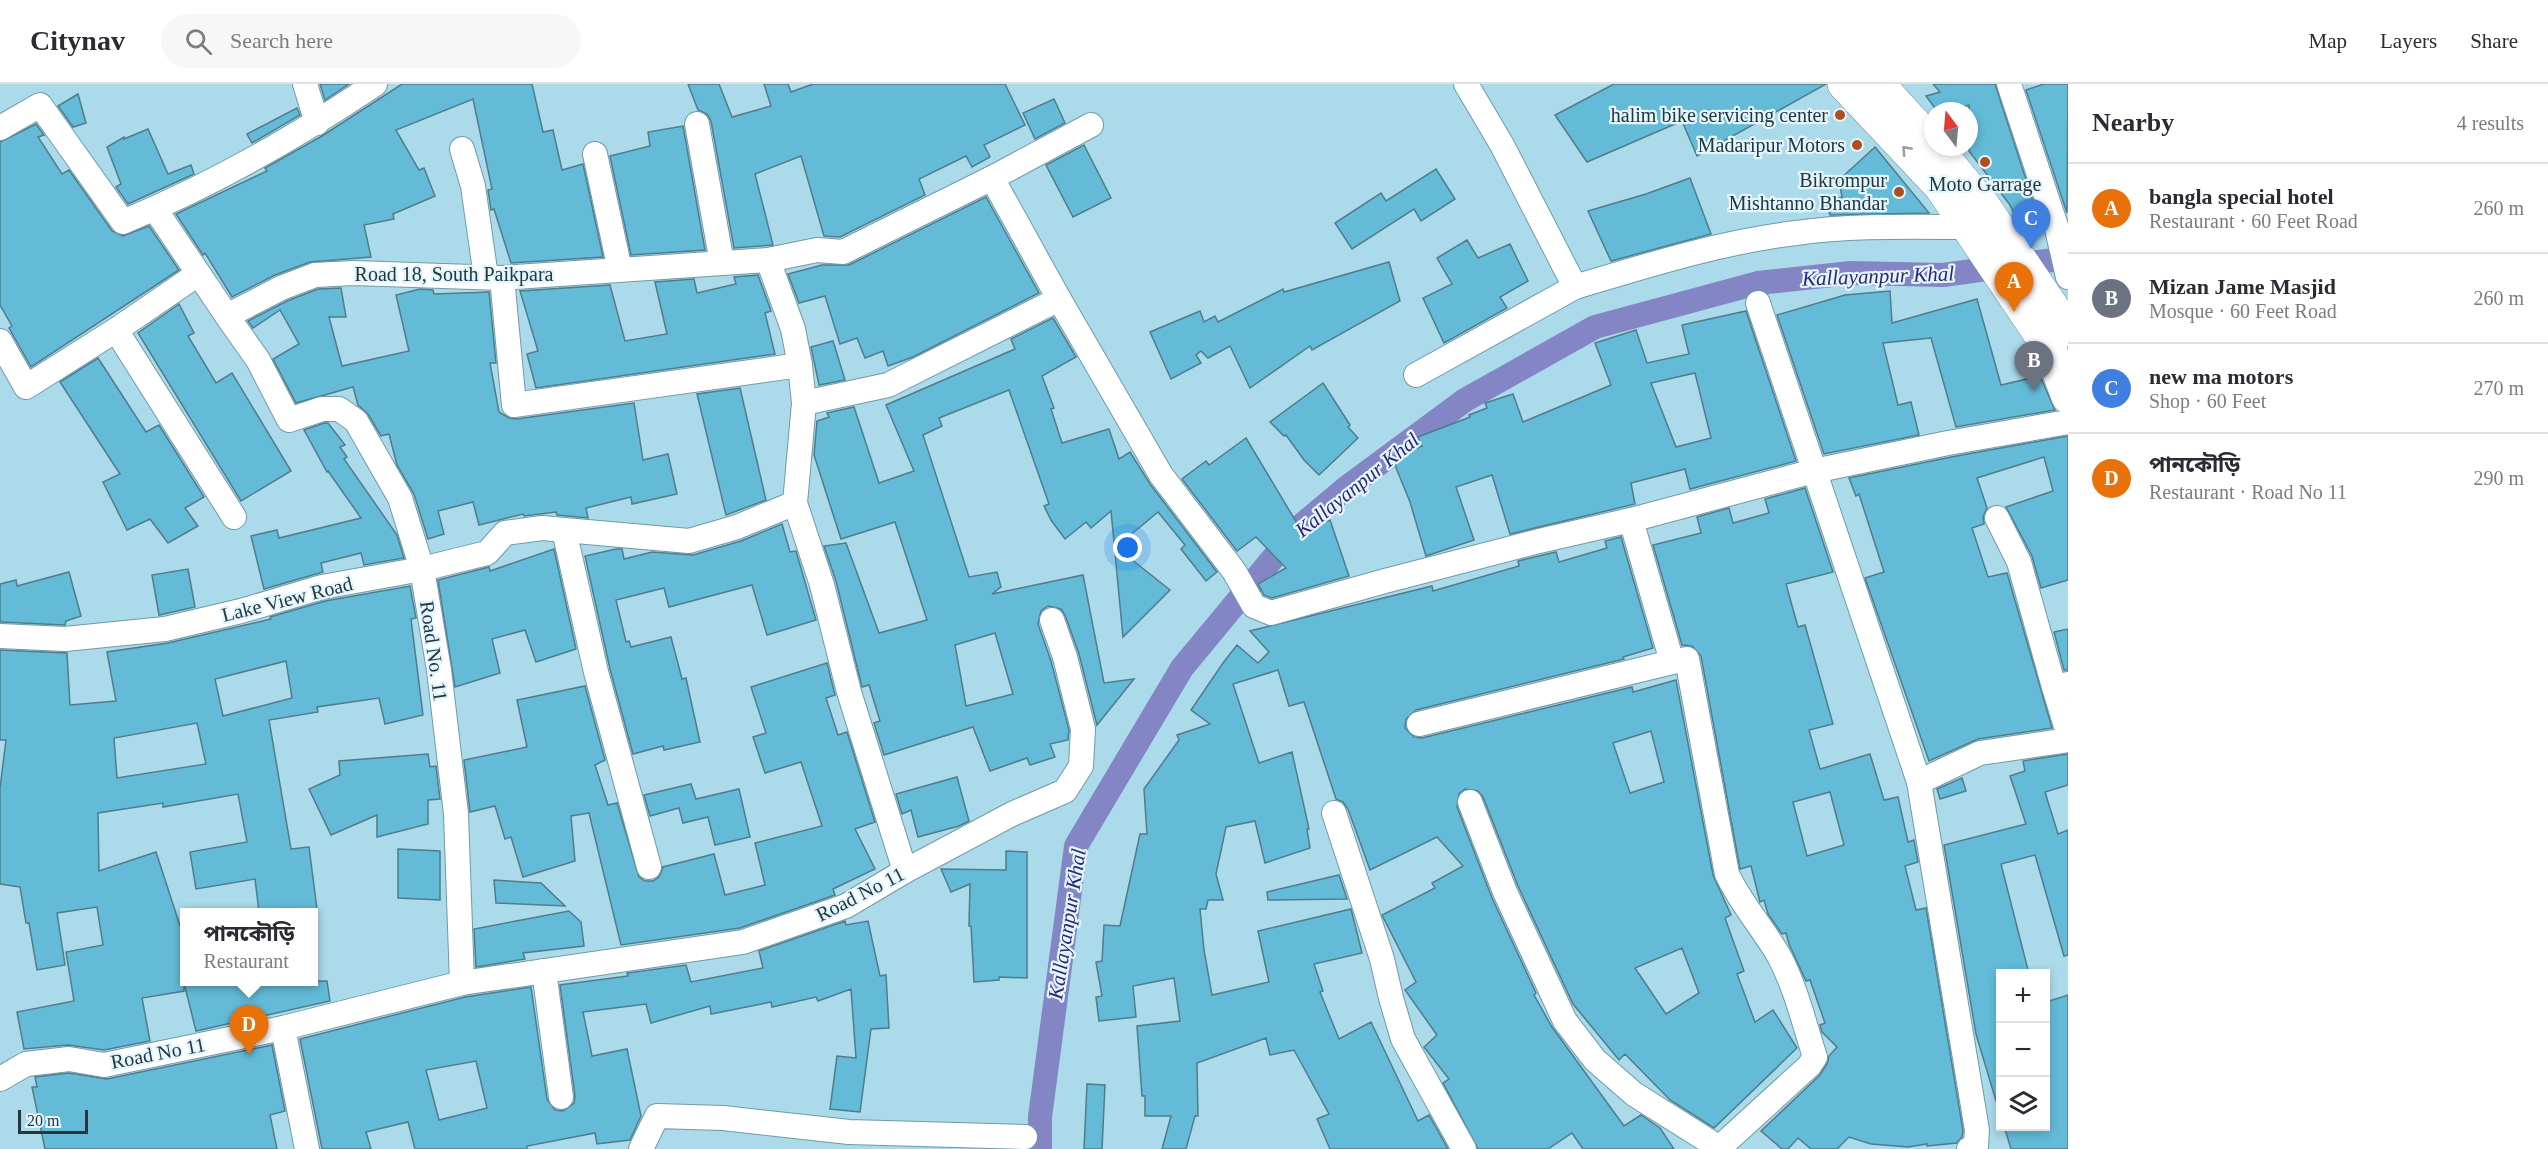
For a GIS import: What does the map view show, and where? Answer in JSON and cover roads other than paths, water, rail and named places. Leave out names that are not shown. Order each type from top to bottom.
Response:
[{"type":"street","points":[[305,84],[317,123]]},
{"type":"street","points":[[0,128],[40,105],[123,222],[259,158],[375,84]]},
{"type":"street","points":[[1466,84],[1502,145],[1575,287]]},
{"type":"street","points":[[1844,84],[1984,235],[2045,296],[2068,330]]},
{"type":"street","points":[[1878,84],[1924,135]]},
{"type":"street","points":[[2009,84],[2061,230],[2045,296],[2050,349],[2068,397]]},
{"type":"street","points":[[697,124],[722,263]]},
{"type":"street","name":"Road 18, South Paikpara","points":[[227,316],[281,288],[315,275],[354,273],[494,278],[768,260],[817,250],[843,252],[992,178],[1091,125]]},
{"type":"street","points":[[462,149],[494,278],[514,405],[800,365]]},
{"type":"street","points":[[595,154],[620,270]]},
{"type":"street","points":[[1943,156],[1960,174],[1984,235]]},
{"type":"street","points":[[992,178],[1161,475],[1234,571],[1254,606],[1271,613],[1539,541],[1631,520],[1814,471],[1948,443],[2068,422]]},
{"type":"street","points":[[154,209],[227,316]]},
{"type":"street","points":[[1416,375],[1575,287],[1684,254],[1794,233],[1853,227],[1984,235]]},
{"type":"street","points":[[768,260],[793,329],[800,365],[804,403],[795,503],[822,585],[849,692],[905,871]]},
{"type":"street","points":[[0,341],[26,387],[198,274]]},
{"type":"street","points":[[804,403],[888,384],[1059,299]]},
{"type":"street","points":[[1758,303],[1919,782],[1977,1130],[1976,1146],[1969,1149]]},
{"type":"street","name":"Road No. 11","points":[[227,316],[258,360],[290,420],[322,409],[339,409],[356,421],[400,498],[422,569],[439,670],[456,814],[462,983]]},
{"type":"street","points":[[116,330],[234,517]]},
{"type":"street","name":"Lake View Road","points":[[0,636],[65,639],[165,629],[241,611],[322,587],[422,569],[487,553],[505,533],[542,528],[689,541],[795,503]]},
{"type":"street","points":[[1998,518],[2019,562],[2061,686],[2068,733]]},
{"type":"street","points":[[1631,520],[1672,662]]},
{"type":"street","points":[[564,530],[596,672],[649,867]]},
{"type":"street","name":"Road No 11","points":[[0,1079],[26,1064],[69,1059],[104,1065],[283,1028],[462,983],[743,942],[846,906],[905,871],[1012,814],[1065,791],[1081,766],[1083,729],[1065,657],[1052,620]]},
{"type":"street","points":[[1419,724],[1687,658],[1728,874],[1737,895],[1779,957],[1803,1015],[1815,1057],[1809,1066],[1720,1149],[1634,1094],[1595,1060],[1565,1021],[1510,902],[1470,802]]},
{"type":"street","points":[[1919,782],[1980,753],[2068,740]]},
{"type":"street","points":[[1334,813],[1382,959],[1403,1039],[1464,1149]]},
{"type":"street","points":[[544,971],[561,1097]]},
{"type":"street","points":[[283,1028],[306,1149]]},
{"type":"street","points":[[641,1149],[657,1116],[723,1118],[849,1132],[1025,1137]]},
{"type":"waterway","name":"Kallayanpur Khal","points":[[1040,1149],[1040,1117],[1076,846],[1182,668],[1297,529],[1346,488],[1465,400],[1595,327],[1758,283],[1851,273],[1943,275],[2068,258]]},
{"type":"place","name":"halim bike servicing center","points":[[1840,115]]},
{"type":"place","name":"Madaripur Motors","points":[[1857,145]]},
{"type":"place","name":"Moto Garrage","points":[[1985,162]]},
{"type":"place","name":"Bikrompur Mishtanno Bhandar","points":[[1899,192]]},
{"type":"place","name":"new ma motors","points":[[2031,249]]},
{"type":"place","name":"bangla special hotel","points":[[2014,312]]},
{"type":"place","name":"Mizan Jame Masjid","points":[[2034,391]]},
{"type":"place","name":"পানকৌড়ি","points":[[249,1055]]}]
